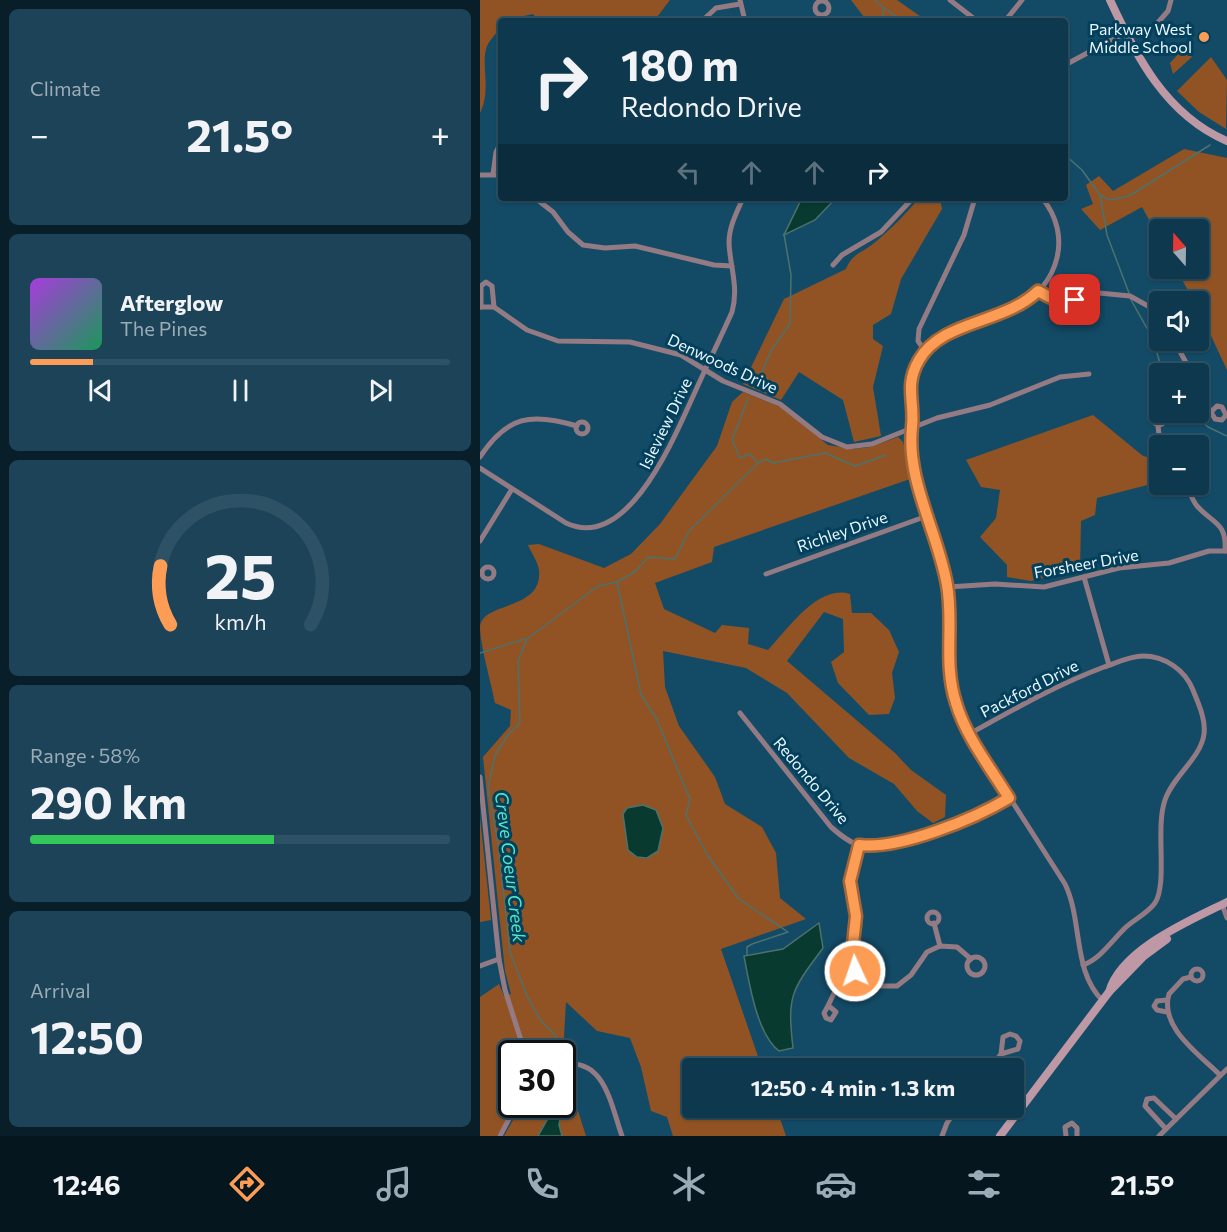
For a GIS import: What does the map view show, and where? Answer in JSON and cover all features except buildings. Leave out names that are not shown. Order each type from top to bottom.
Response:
[{"type":"main road","points":[[1110,0],[1142,65],[1164,94],[1197,123],[1227,141]]},
{"type":"main road","points":[[1000,1136],[1109,992],[1144,956],[1206,913],[1225,903]]},
{"type":"main road","points":[[1006,1136],[1049,1078],[1050,1072]]},
{"type":"street","points":[[950,0],[973,18]]},
{"type":"street","points":[[1007,18],[1022,0]]},
{"type":"street","points":[[1068,63],[1125,34],[1155,26],[1168,11],[1171,0]]},
{"type":"street","points":[[705,18],[716,8],[740,2],[744,18]]},
{"type":"street","points":[[815,18],[818,14]]},
{"type":"street","points":[[493,174],[498,148]]},
{"type":"street","points":[[480,175],[498,175]]},
{"type":"street","points":[[539,201],[553,212],[568,232],[583,245],[605,249],[635,246],[714,265],[732,266]]},
{"type":"street","name":"Isleview Drive","points":[[512,489],[566,523],[588,528],[604,522],[624,509],[649,484],[666,456],[735,303],[736,286],[730,232],[742,201]]},
{"type":"street","points":[[833,265],[842,255],[881,232],[910,201]]},
{"type":"street","points":[[925,351],[918,340],[919,329],[964,235],[974,201]]},
{"type":"street","points":[[1044,201],[1056,221],[1060,248],[1056,266],[1038,291],[1016,309],[952,332],[925,351],[911,377],[909,390],[912,427],[909,434],[912,465],[948,587],[950,678],[958,710],[969,735],[1069,892],[1083,965],[1093,990],[1103,1001]]},
{"type":"street","points":[[488,282],[493,289],[494,307],[480,307],[481,286],[488,282]]},
{"type":"street","points":[[1038,291],[1064,301],[1099,292],[1130,296],[1149,307]]},
{"type":"street","name":"Denwoods Drive","points":[[494,307],[527,330],[542,337],[573,342],[616,341],[645,344],[681,355],[706,368],[723,381],[780,404],[822,437],[840,446],[855,447],[872,444],[912,427],[998,402],[1060,377],[1089,374]]},
{"type":"street","points":[[480,457],[495,436],[521,420],[551,419],[577,426]]},
{"type":"street","points":[[1158,424],[1159,435]]},
{"type":"street","points":[[480,468],[512,489],[480,541]]},
{"type":"street","points":[[1192,495],[1197,505],[1221,527],[1226,537],[1226,551]]},
{"type":"street","name":"Richley Drive","points":[[766,574],[927,516]]},
{"type":"street","name":"Forsheer Drive","points":[[948,587],[994,584],[1034,588],[1119,568],[1168,563],[1209,551],[1226,551]]},
{"type":"street","points":[[480,560],[483,567]]},
{"type":"street","points":[[1084,578],[1109,665]]},
{"type":"street","name":"Packford Drive","points":[[969,735],[1058,685],[1109,665],[1142,656],[1161,659],[1176,667],[1190,684],[1204,722],[1204,732],[1199,748],[1174,782],[1165,800],[1160,833],[1159,892],[1155,903],[1124,929],[1092,962],[1083,965]]},
{"type":"street","name":"Redondo Drive","points":[[740,713],[831,827],[859,845]]},
{"type":"street","points":[[480,777],[500,958],[505,990],[521,1040]]},
{"type":"street","points":[[971,958],[957,947],[940,946],[927,952],[911,975],[897,986],[873,986],[855,971],[852,953],[856,916],[850,881],[859,845],[891,845],[980,813],[1009,798]]},
{"type":"street","points":[[1225,903],[1227,918]]},
{"type":"street","points":[[934,923],[940,946]]},
{"type":"street","points":[[480,966],[500,958]]},
{"type":"street","points":[[830,1007],[831,994],[836,986],[855,971]]},
{"type":"street","points":[[1191,977],[1177,984],[1167,1000],[1167,1012],[1171,1024],[1220,1075]]},
{"type":"street","points":[[1167,1000],[1157,1002],[1155,1006],[1157,1010],[1167,1012]]},
{"type":"street","points":[[998,1058],[1001,1054]]},
{"type":"street","points":[[576,1064],[588,1066],[598,1074],[622,1136]]},
{"type":"street","points":[[1159,1136],[1227,1069]]},
{"type":"street","points":[[1166,1129],[1145,1106],[1147,1100],[1154,1098],[1176,1119]]},
{"type":"street","points":[[500,1136],[510,1118]]},
{"type":"street","points":[[942,1136],[950,1118]]},
{"type":"street","points":[[1072,1123],[1077,1128],[1078,1136],[1068,1136],[1065,1127],[1072,1123]]},
{"type":"shaded area","points":[[480,0],[670,0],[656,18],[536,18],[533,14],[515,18],[498,18],[498,30],[485,53],[486,86],[480,113]]},
{"type":"shaded area","points":[[851,0],[897,0],[923,18],[863,18]]},
{"type":"shaded area","points":[[1185,47],[1192,57],[1173,74],[1170,63]]},
{"type":"shaded area","points":[[1211,57],[1227,80],[1226,129],[1199,112],[1177,91]]},
{"type":"shaded area","points":[[1184,149],[1227,158],[1227,370],[1209,331],[1209,291],[1188,291],[1182,279],[1209,279],[1209,219],[1149,220],[1142,207],[1100,230],[1081,209],[1093,204],[1086,185],[1099,176],[1113,191]]},
{"type":"shaded area","points":[[801,201],[833,201],[815,220],[784,235]]},
{"type":"shaded area","points":[[916,201],[941,201],[942,209],[901,279],[891,314],[873,325],[873,339],[883,346],[873,387],[881,436],[854,442],[843,400],[799,372],[781,400],[743,384],[784,299],[846,269],[854,257],[873,244]]},
{"type":"shaded area","points":[[743,392],[781,407],[828,445],[853,449],[870,447],[898,437],[903,442],[913,478],[714,547],[712,562],[655,583],[664,609],[715,633],[722,625],[749,628],[748,644],[768,650],[794,620],[815,602],[838,593],[850,594],[852,613],[871,613],[889,630],[899,652],[892,673],[895,698],[889,714],[869,715],[838,683],[831,662],[844,652],[843,619],[824,612],[787,661],[895,753],[911,770],[946,795],[945,817],[933,823],[917,811],[894,784],[849,758],[787,693],[746,668],[663,651],[665,687],[679,726],[715,777],[725,804],[762,827],[776,853],[780,898],[806,919],[721,949],[759,1058],[682,1058],[682,1118],[780,1118],[786,1136],[673,1136],[667,1117],[651,1111],[641,1067],[630,1038],[597,1031],[566,1002],[564,1040],[498,1040],[498,1118],[508,1118],[497,1136],[480,1136],[480,997],[499,984],[504,996],[511,994],[505,971],[483,757],[510,726],[511,710],[495,703],[480,626],[491,612],[523,599],[532,593],[538,583],[539,570],[528,545],[539,544],[604,568],[631,554],[660,524],[717,446],[732,402]]},
{"type":"shaded area","points":[[1093,415],[1143,456],[1149,458],[1149,485],[1097,498],[1095,515],[1081,521],[1080,569],[1031,581],[1007,577],[1007,565],[980,537],[996,518],[1000,490],[981,487],[966,460]]},
{"type":"shaded area","points":[[643,805],[656,810],[663,828],[658,851],[647,858],[637,857],[628,850],[623,814],[627,808]]},
{"type":"shaded area","points":[[480,817],[491,920],[480,922]]},
{"type":"shaded area","points":[[819,923],[823,948],[804,974],[791,1004],[793,1048],[779,1051],[771,1043],[760,1021],[751,993],[744,956],[783,949]]},
{"type":"shaded area","points":[[576,1104],[586,1136],[504,1136],[514,1118],[576,1118]]},
{"type":"shaded area","points":[[548,1118],[560,1118],[559,1125],[562,1136],[538,1136]]},
{"type":"waterway","name":"Creve Coeur Creek","points":[[875,0],[884,8],[882,18]]},
{"type":"waterway","points":[[884,8],[898,18]]},
{"type":"waterway","points":[[1068,158],[1082,170],[1100,195],[1110,200],[1129,196],[1210,145]]},
{"type":"waterway","points":[[1100,195],[1107,235],[1129,293]]},
{"type":"waterway","name":"Creve Coeur Creek","points":[[755,388],[772,349],[790,324],[791,275],[784,234]]},
{"type":"waterway","points":[[1130,298],[1153,339],[1160,363]]},
{"type":"waterway","name":"Creve Coeur Creek","points":[[558,1040],[541,1021],[527,996],[510,952],[498,843],[488,788],[495,755],[508,735],[520,723],[518,661],[527,639],[598,586],[617,582],[636,571],[648,557],[675,559],[689,531],[758,463],[750,454],[740,458],[732,440],[748,399]]},
{"type":"waterway","points":[[1204,423],[1227,436]]},
{"type":"waterway","points":[[758,463],[766,459],[773,463],[825,453],[855,466],[886,455]]},
{"type":"waterway","points":[[617,582],[641,694],[657,720],[690,799],[686,815],[708,856],[739,899],[788,932],[752,944],[747,947],[747,955]]},
{"type":"waterway","points":[[480,653],[525,639]]},
{"type":"place","name":"Parkway West Middle School","points":[[1204,37]]},
{"type":"route","points":[[855,971],[852,953],[856,916],[850,881],[859,845],[875,847],[891,845],[980,813],[1009,798],[969,735],[955,701],[948,651],[948,587],[912,465],[909,434],[912,427],[909,399],[911,377],[925,351],[942,336],[1016,309],[1038,291],[1055,300],[1075,300]]}]
